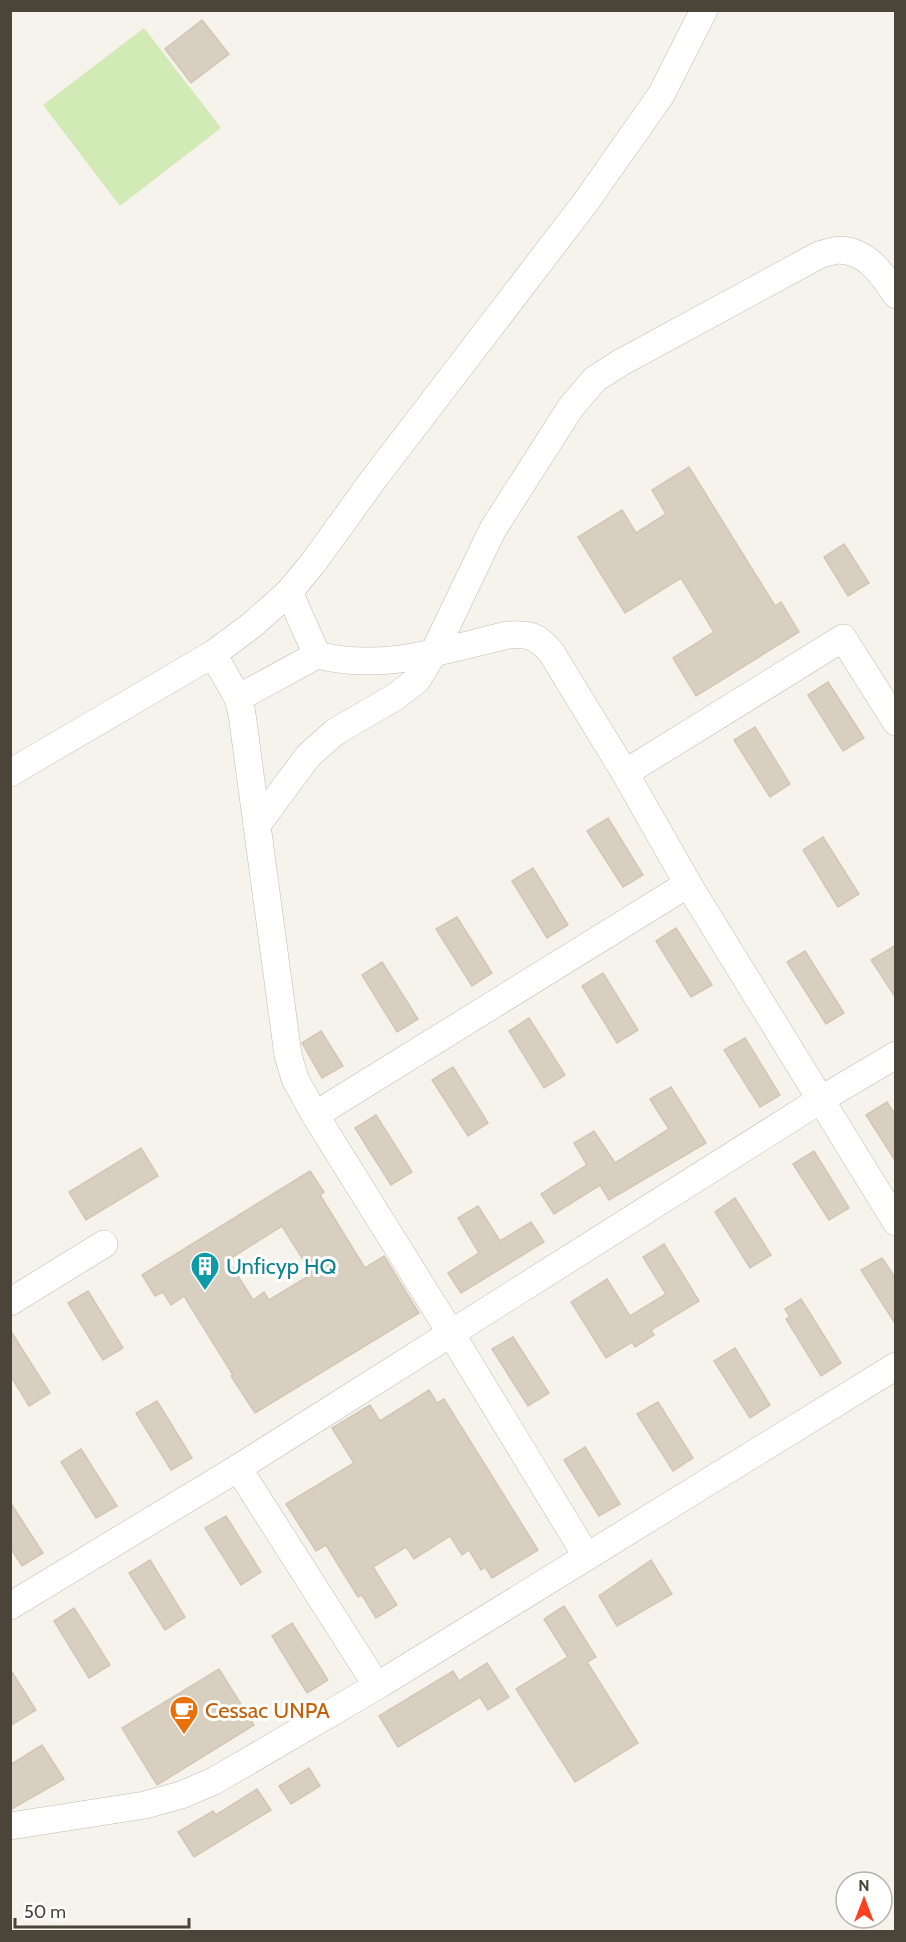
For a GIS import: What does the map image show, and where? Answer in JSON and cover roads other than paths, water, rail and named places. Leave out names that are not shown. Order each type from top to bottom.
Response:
[{"type":"street","points":[[10,773],[213,654],[252,625],[289,592],[585,203],[661,95],[704,10]]},
{"type":"street","points":[[257,825],[308,756],[335,732],[395,697],[417,680],[434,652],[493,529],[571,406],[595,379],[620,363],[819,255],[838,250],[862,255],[883,275],[896,295]]},
{"type":"street","points":[[289,592],[325,657]]},
{"type":"street","points":[[238,698],[325,657],[359,662],[399,660],[508,635],[524,635],[539,639],[551,652],[625,773],[688,884],[896,1222]]},
{"type":"street","points":[[625,773],[843,638],[896,722]]},
{"type":"street","points":[[213,654],[238,698],[242,714],[288,1055],[295,1079],[587,1557]]},
{"type":"street","points":[[315,1115],[688,884]]},
{"type":"street","points":[[10,1606],[452,1335],[820,1100],[896,1055]]},
{"type":"street","points":[[10,1302],[104,1244]]},
{"type":"street","points":[[10,1826],[145,1805],[181,1795],[214,1782],[377,1686],[896,1366]]},
{"type":"street","points":[[238,1468],[377,1686]]},
{"type":"place","name":"Unficyp HQ","points":[[205,1292]]},
{"type":"place","name":"Cessac UNPA","points":[[184,1736]]}]
